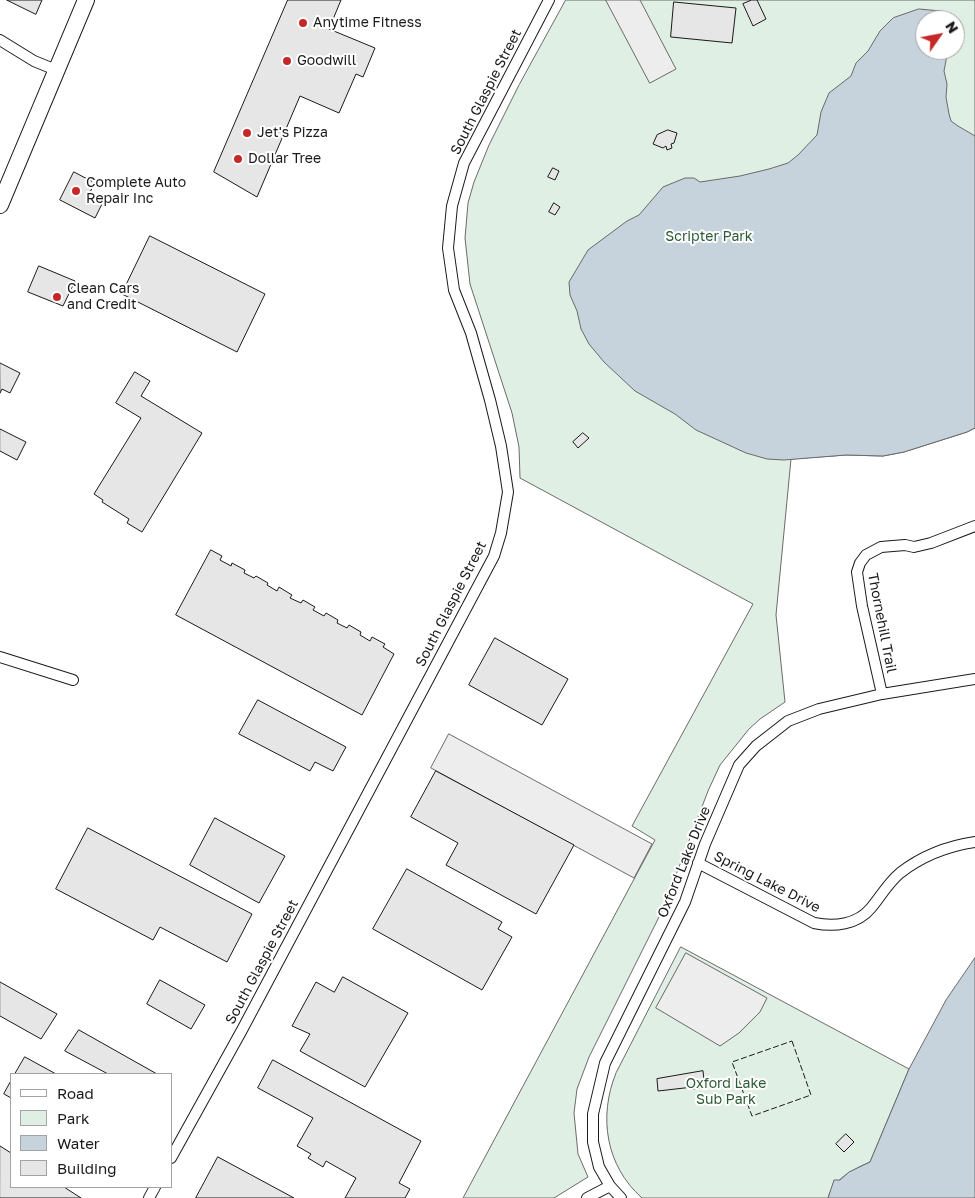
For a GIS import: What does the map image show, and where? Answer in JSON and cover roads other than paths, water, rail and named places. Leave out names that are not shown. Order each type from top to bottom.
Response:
[{"type":"main road","points":[[0,205],[86,0]]},
{"type":"street","name":"South Glaspie Street","points":[[172,1156],[245,1024],[494,556],[501,533],[508,492],[501,446],[472,332],[454,290],[448,248],[452,206],[464,163],[549,0]]},
{"type":"street","points":[[0,40],[34,61],[59,64]]},
{"type":"street","name":"Thornehill Trail","points":[[882,694],[862,606],[857,572],[860,563],[866,555],[881,547],[904,545],[914,547],[975,526]]},
{"type":"street","points":[[0,656],[73,680]]},
{"type":"street","name":"Oxford Lake Drive","points":[[620,1198],[610,1186],[599,1167],[593,1142],[593,1114],[604,1063],[684,902],[705,844],[739,765],[756,746],[788,720],[820,709],[882,694],[975,679]]},
{"type":"street","name":"Spring Lake Drive","points":[[698,863],[814,923],[836,926],[854,921],[870,910],[883,889],[901,872],[942,850],[975,842]]},
{"type":"street","points":[[587,1198],[610,1186]]},
{"type":"water","points":[[915,10],[915,60],[946,60],[944,71],[947,84],[946,97],[951,121],[975,136],[975,428],[904,452],[883,456],[846,455],[784,460],[767,459],[746,453],[696,430],[675,414],[635,391],[604,362],[589,344],[581,329],[577,311],[570,295],[569,282],[588,250],[627,221],[639,215],[663,187],[685,178],[694,178],[700,182],[740,176],[788,163],[798,155],[817,135],[821,112],[829,93],[851,76],[856,63],[868,51],[880,31],[893,18]]},
{"type":"water","points":[[975,958],[975,1198],[828,1198],[834,1180],[840,1180],[849,1172],[870,1162],[909,1069],[946,1000]]},
{"type":"place","name":"Anytime Fitness","points":[[303,23]]},
{"type":"place","name":"Goodwill","points":[[287,61]]},
{"type":"place","name":"Jet's Pizza","points":[[247,133]]},
{"type":"place","name":"Dollar Tree","points":[[238,159]]},
{"type":"place","name":"Complete Auto Repair Inc","points":[[76,191]]},
{"type":"place","name":"Clean Cars and Credit","points":[[57,297]]},
{"type":"park label","name":"Scripter Park","points":[[709,237]]},
{"type":"park label","name":"Oxford Lake Sub Park","points":[[726,1092]]}]
